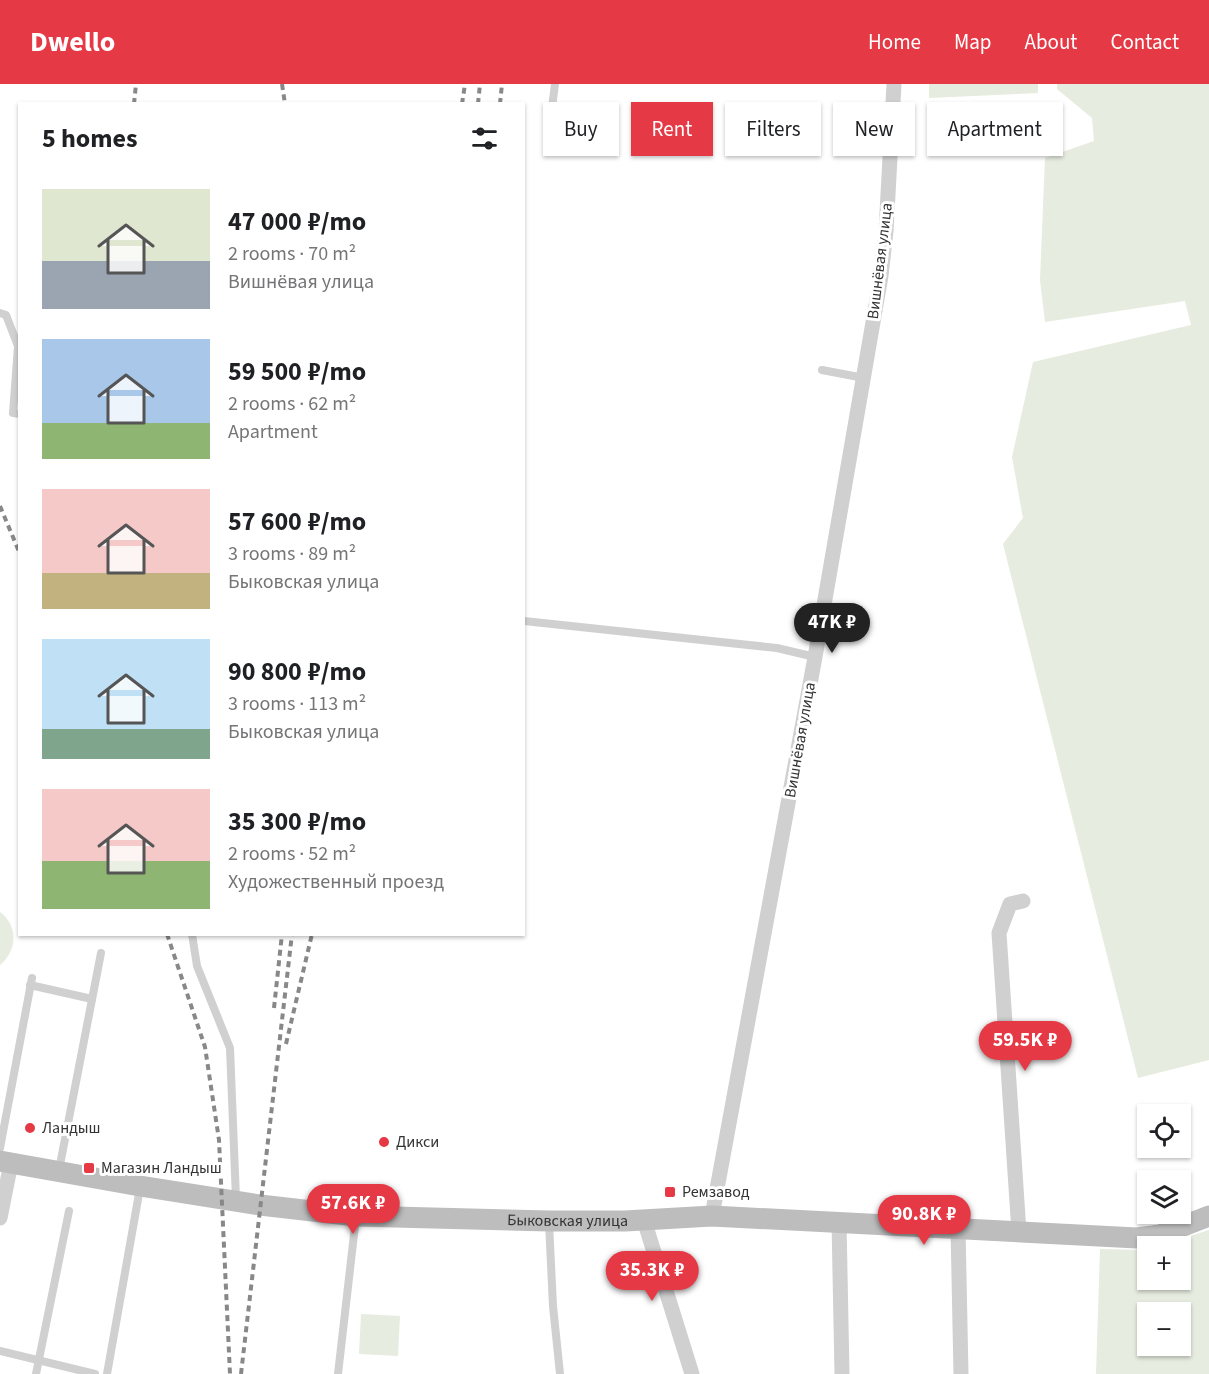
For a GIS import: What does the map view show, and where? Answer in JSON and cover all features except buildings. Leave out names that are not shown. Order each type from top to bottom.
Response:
[{"type":"street","name":"Вишнёвая улица","points":[[712,1216],[864,378],[886,231],[894,84]]},
{"type":"street","points":[[1019,1232],[999,933],[1010,904],[1023,901]]},
{"type":"street","name":"Быковская улица","points":[[4,1157],[59,1171],[140,1186],[357,1216],[549,1221],[644,1220],[712,1216],[1137,1238],[1160,1235],[1209,1216]]},
{"type":"street","points":[[0,1218],[4,1157]]},
{"type":"street","points":[[644,1220],[692,1374]]},
{"type":"street","points":[[839,1222],[842,1374]]},
{"type":"street","points":[[958,1228],[961,1374]]},
{"type":"lane","points":[[553,102],[555,84]]},
{"type":"lane","points":[[0,313],[6,315],[18,346],[13,413],[18,414]]},
{"type":"lane","points":[[822,370],[864,378]]},
{"type":"lane","points":[[525,621],[777,648],[815,657]]},
{"type":"lane","points":[[192,936],[197,966],[230,1048],[236,1201]]},
{"type":"lane","points":[[59,1171],[101,953]]},
{"type":"lane","points":[[4,1157],[31,981],[92,999]]},
{"type":"lane","points":[[107,1374],[140,1186]]},
{"type":"lane","points":[[36,1374],[69,1211]]},
{"type":"lane","points":[[338,1374],[357,1216]]},
{"type":"lane","points":[[549,1221],[553,1306],[560,1374]]},
{"type":"lane","points":[[0,1351],[95,1374]]},
{"type":"shaded area","points":[[929,84],[1038,84],[1038,93],[929,98]]},
{"type":"shaded area","points":[[1057,84],[1209,84],[1209,1060],[1138,1078],[1003,544],[1023,518],[1012,457],[1033,362],[1191,325],[1185,301],[1045,322],[1040,280],[1045,158],[1063,156],[1063,152],[1094,141],[1092,118],[1057,89]]},
{"type":"shaded area","points":[[0,912],[10,924],[14,938],[10,953],[0,965]]},
{"type":"shaded area","points":[[1209,1230],[1209,1374],[1096,1374],[1100,1249],[1137,1250],[1137,1290],[1191,1290],[1190,1236]]},
{"type":"shaded area","points":[[361,1314],[400,1316],[398,1356],[359,1354]]},
{"type":"railway","points":[[134,102],[136,84]]},
{"type":"railway","points":[[282,84],[285,102]]},
{"type":"railway","points":[[462,102],[465,84]]},
{"type":"railway","points":[[478,102],[480,84]]},
{"type":"railway","points":[[500,102],[502,84]]},
{"type":"railway","points":[[0,506],[18,549]]},
{"type":"railway","points":[[168,936],[205,1047],[219,1140],[230,1374]]},
{"type":"railway","points":[[274,1008],[282,936]]},
{"type":"railway","points":[[241,1374],[292,936]]},
{"type":"railway","points":[[286,1044],[312,936]]},
{"type":"place","name":"Ландыш","points":[[30,1128]]},
{"type":"place","name":"Дикси","points":[[384,1142]]},
{"type":"place","name":"Магазин Ландыш","points":[[89,1168]]},
{"type":"place","name":"Ремзавод","points":[[670,1192]]}]
